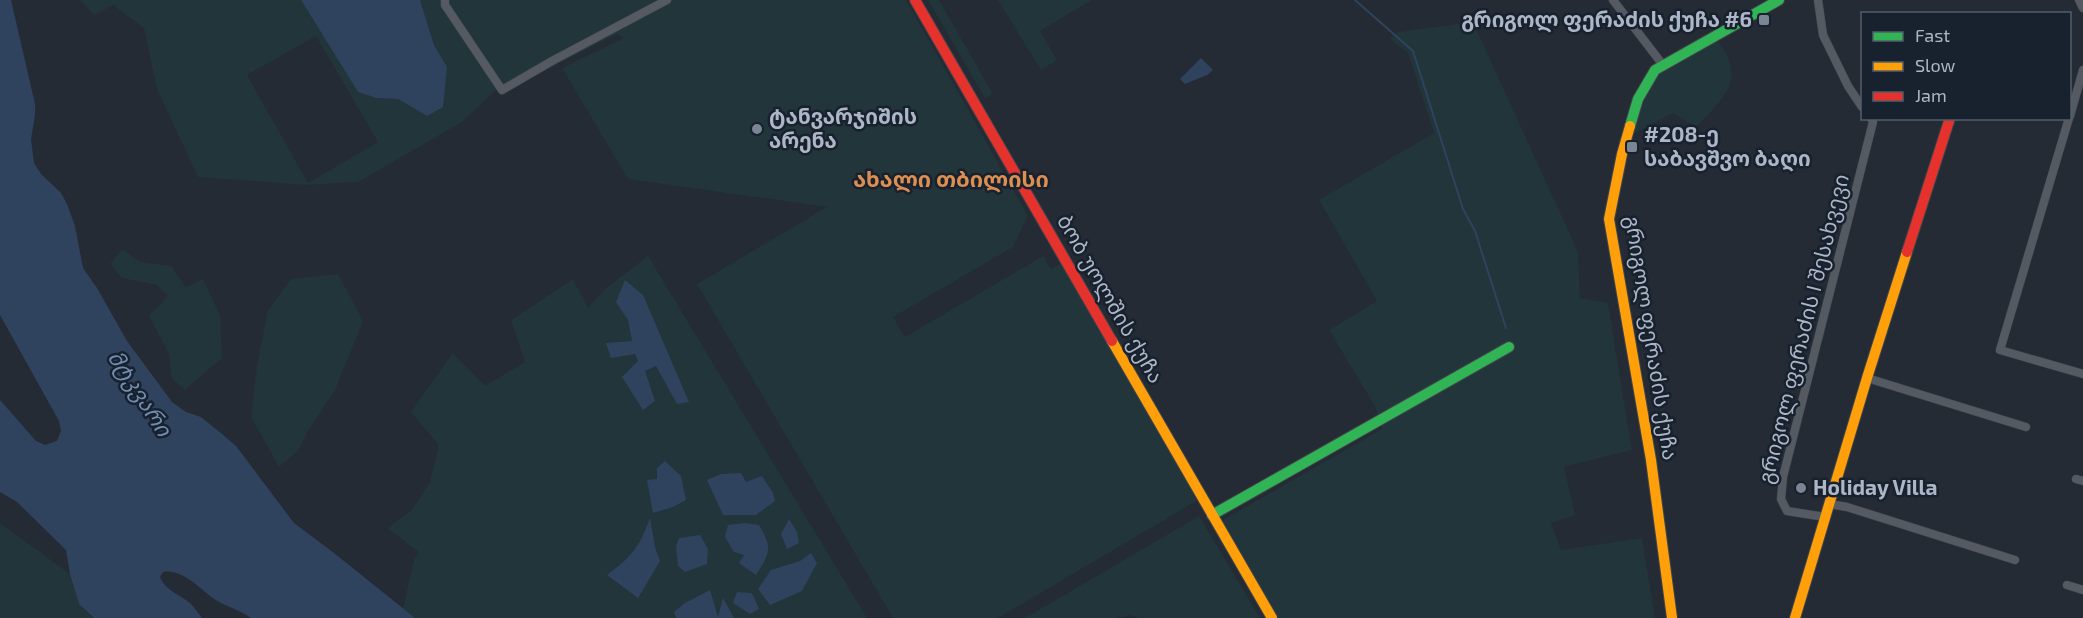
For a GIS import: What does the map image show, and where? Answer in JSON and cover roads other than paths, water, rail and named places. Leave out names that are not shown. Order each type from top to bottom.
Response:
[{"type":"street","points":[[445,0],[445,5],[502,90],[667,0]]},
{"type":"street","name":"ბობ უოლშის ქუჩა","points":[[915,0],[1272,618]]},
{"type":"street","points":[[1613,0],[1663,65]]},
{"type":"street","name":"გრიგოლ ფერაძის ქუჩა","points":[[1672,618],[1651,460],[1609,219],[1622,153],[1638,99],[1656,70],[1779,0]]},
{"type":"street","points":[[1818,0],[1823,35],[1848,86],[1861,104]]},
{"type":"street","points":[[2079,0],[2083,8]]},
{"type":"street","points":[[2071,110],[2083,70]]},
{"type":"street","name":"გრიგოლ ფერაძის I შესახვევი","points":[[1825,517],[1786,511],[1781,499],[1783,477],[1872,120]]},
{"type":"street","points":[[1795,618],[1867,378],[1949,120]]},
{"type":"street","points":[[2068,120],[2000,350],[2083,374]]},
{"type":"street","points":[[1212,515],[1509,347]]},
{"type":"street","points":[[1867,378],[2026,427]]},
{"type":"street","points":[[1829,504],[1847,507],[2014,560]]},
{"type":"street","points":[[2067,585],[2083,590]]},
{"type":"water","name":"მტკვარი","points":[[0,0],[11,0],[35,104],[31,139],[34,163],[41,174],[61,193],[67,204],[75,226],[83,268],[127,341],[172,402],[186,412],[201,417],[236,446],[294,523],[415,618],[251,618],[214,599],[179,574],[163,572],[160,577],[163,582],[169,589],[190,603],[202,618],[94,618],[79,604],[66,550],[17,502],[0,492],[0,400],[36,441],[45,445],[57,441],[61,431],[59,421],[0,315]]},
{"type":"water","points":[[301,0],[420,0],[434,45],[447,67],[443,107],[427,116],[398,99],[376,98],[358,92]]},
{"type":"water","points":[[1201,58],[1213,70],[1185,84],[1180,79]]},
{"type":"water","points":[[625,280],[643,295],[689,402],[677,404],[656,366],[645,371],[655,401],[643,410],[622,377],[638,361],[635,354],[611,358],[606,343],[632,341],[628,320],[616,302]]},
{"type":"water","points":[[665,461],[681,476],[686,500],[653,513],[647,480],[657,479],[657,468]]},
{"type":"water","points":[[741,473],[746,482],[762,476],[773,493],[775,501],[756,515],[723,515],[707,480],[721,474]]},
{"type":"water","points":[[650,518],[660,561],[638,598],[607,575],[634,551]]},
{"type":"water","points":[[789,519],[797,532],[799,543],[787,549],[781,534]]},
{"type":"water","points":[[745,523],[759,525],[768,545],[767,556],[756,575],[739,563],[744,555],[734,552],[725,537],[728,525]]},
{"type":"water","points":[[700,535],[708,549],[707,564],[685,572],[678,566],[676,546],[679,538]]},
{"type":"water","points":[[811,553],[817,563],[802,591],[770,605],[758,589],[771,570],[800,561]]},
{"type":"water","points":[[710,590],[718,617],[723,598],[734,618],[676,618],[674,612],[685,603]]},
{"type":"water","points":[[737,592],[752,593],[759,609],[750,614],[733,603]]},
{"type":"waterway","points":[[1355,0],[1413,51],[1463,209],[1475,231],[1506,328]]},
{"type":"place","name":"გრიგოლ ფერაძის ქუჩა #6","points":[[1764,20]]},
{"type":"place","name":"ტანვარჯიშის არენა","points":[[757,129]]},
{"type":"place","name":"#208-ე საბავშვო ბაღი","points":[[1632,147]]},
{"type":"place","name":"Holiday Villa","points":[[1801,488]]},
{"type":"district","name":"ახალი თბილისი","points":[[951,179]]}]
